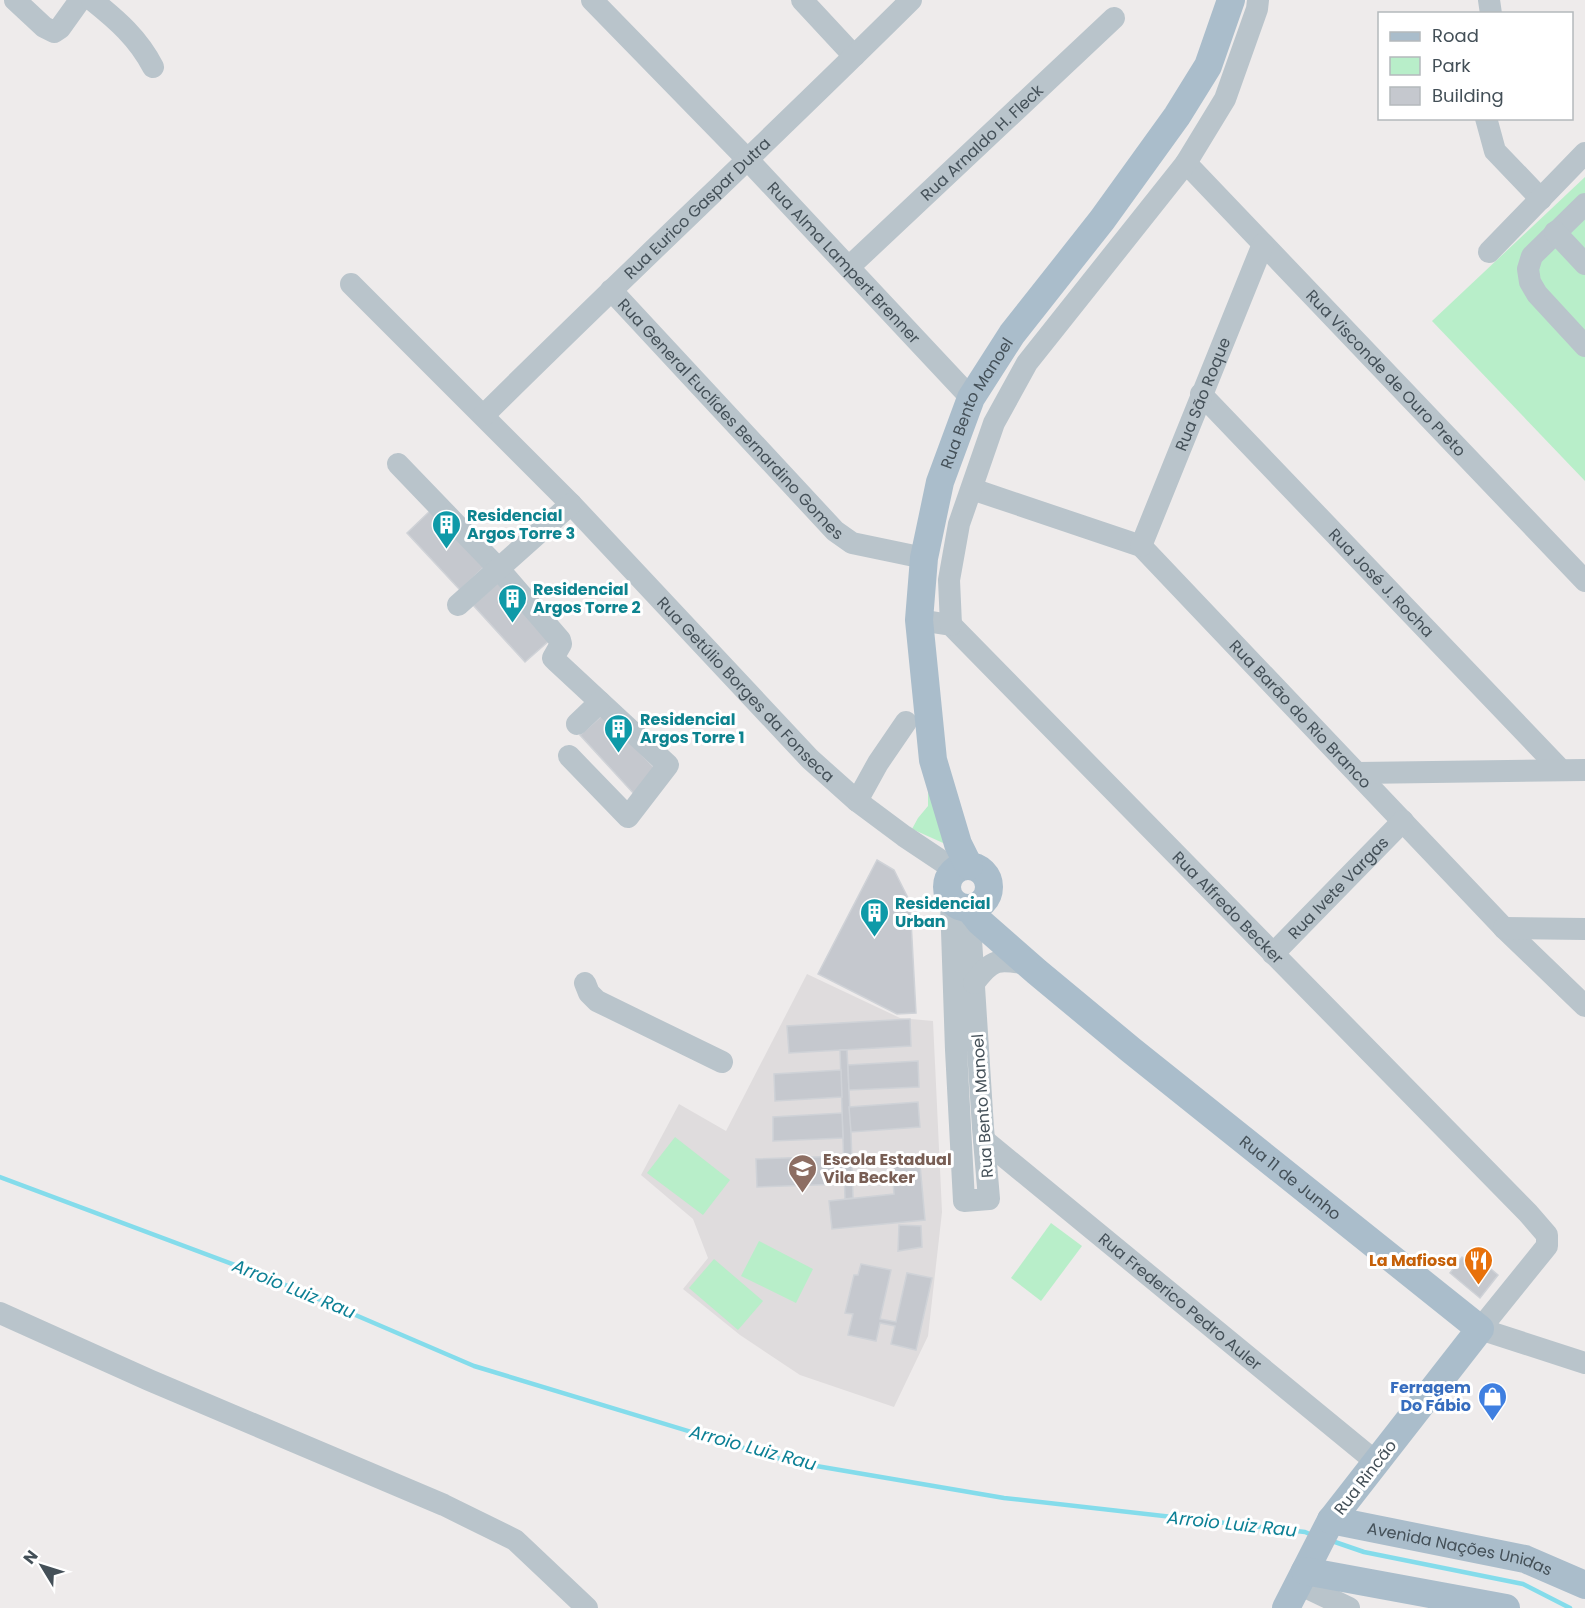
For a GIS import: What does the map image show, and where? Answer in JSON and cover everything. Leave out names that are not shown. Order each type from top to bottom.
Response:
[{"type":"main road","name":"Rua Bento Manoel","points":[[962,868],[958,844],[933,760],[919,620],[924,558],[940,482],[971,398],[1012,334],[1102,220],[1177,116],[1208,66],[1231,0]]},
{"type":"main road","points":[[976,867],[986,876],[989,890],[968,903],[947,888],[947,881],[962,868],[976,867]]},
{"type":"main road","name":"Rua 11 de Junho","points":[[968,903],[980,921],[1022,959],[1131,1050],[1480,1329]]},
{"type":"main road","name":"Rua Rincão","points":[[1300,1580],[1329,1524],[1480,1329]]},
{"type":"main road","name":"Avenida Nações Unidas","points":[[1329,1524],[1525,1559],[1585,1585]]},
{"type":"main road","points":[[1300,1580],[1506,1608]]},
{"type":"street","points":[[15,0],[44,27],[54,32],[60,28],[80,0]]},
{"type":"street","points":[[92,0],[128,29],[143,48],[153,67]]},
{"type":"street","name":"Rua Alma Lampert Brenner","points":[[592,0],[748,160],[971,398]]},
{"type":"street","points":[[802,0],[854,56]]},
{"type":"street","name":"Rua Eurico Gaspar Dutra","points":[[484,415],[610,290],[748,160],[911,0]]},
{"type":"street","points":[[919,620],[951,625],[949,580],[959,524],[994,423],[1027,363],[1186,163],[1225,99],[1257,9],[1258,0]]},
{"type":"street","name":"Rua Arnaldo H. Fleck","points":[[849,267],[1114,18]]},
{"type":"street","points":[[1487,120],[1495,151],[1541,199]]},
{"type":"street","name":"Rua Visconde de Ouro Preto","points":[[1186,163],[1585,581]]},
{"type":"street","points":[[1489,252],[1541,199],[1581,164]]},
{"type":"street","points":[[1585,204],[1532,255],[1528,269],[1530,282],[1537,294],[1585,346]]},
{"type":"street","points":[[1555,232],[1585,264]]},
{"type":"street","name":"Rua São Roque","points":[[1141,546],[1263,244]]},
{"type":"street","name":"Rua Getúlio Borges da Fonseca","points":[[351,284],[571,504],[810,759],[857,801],[904,836],[962,868]]},
{"type":"street","name":"Rua General Euclídes Bernardino Gomes","points":[[610,290],[836,531],[852,543],[924,558]]},
{"type":"street","name":"Rua José J. Rocha","points":[[1201,394],[1561,770]]},
{"type":"street","points":[[954,444],[972,489]]},
{"type":"street","points":[[398,464],[498,568],[560,640],[561,644],[553,658],[556,662],[668,765],[628,817],[569,756]]},
{"type":"street","name":"Rua Barão do Rio Branco","points":[[972,489],[1141,546],[1504,928],[1585,1006]]},
{"type":"street","points":[[458,604],[571,504]]},
{"type":"street","name":"Rua Alfredo Becker","points":[[951,625],[1528,1213]]},
{"type":"street","points":[[577,724],[600,702]]},
{"type":"street","points":[[857,801],[878,763],[906,722]]},
{"type":"street","points":[[1359,773],[1585,770]]},
{"type":"street","name":"Rua Ivete Vargas","points":[[1274,954],[1403,821]]},
{"type":"street","name":"Rua Bento Manoel","points":[[968,903],[990,1199],[964,1201],[956,1050],[968,903]]},
{"type":"street","points":[[1504,928],[1585,929]]},
{"type":"street","points":[[974,982],[993,964],[1003,960],[1022,959]]},
{"type":"street","points":[[585,983],[589,993],[597,1001],[722,1062]]},
{"type":"street","name":"Rua Frederico Pedro Auler","points":[[984,1140],[1376,1462]]},
{"type":"street","name":"Rua Rincão","points":[[1480,1329],[1547,1246],[1546,1235],[1528,1213]]},
{"type":"street","points":[[0,1312],[149,1380],[444,1505],[515,1540],[587,1608]]},
{"type":"street","name":"Rua 11 de Junho","points":[[1480,1329],[1585,1363]]},
{"type":"street","points":[[1300,1580],[1349,1608]]},
{"type":"shaded area","name":"Escola Estadual Vila Becker","points":[[807,974],[900,1018],[933,1021],[942,1212],[928,1336],[894,1407],[800,1375],[740,1335],[683,1289],[708,1258],[693,1219],[641,1175],[679,1104],[726,1131]]},
{"type":"green space","points":[[1585,177],[1585,481],[1432,321]]},
{"type":"green space","points":[[928,778],[952,847],[912,829],[928,806]]},
{"type":"green space","points":[[675,1137],[730,1180],[703,1215],[647,1173]]},
{"type":"green space","points":[[1051,1223],[1082,1246],[1041,1301],[1011,1278]]},
{"type":"green space","points":[[759,1241],[813,1269],[796,1303],[741,1276]]},
{"type":"green space","points":[[714,1259],[763,1301],[738,1330],[689,1288]]},
{"type":"building","name":"Residencial Argos Torre 3","points":[[431,510],[484,567],[460,590],[407,533]]},
{"type":"building","name":"Residencial Argos Torre 2","points":[[500,580],[550,640],[525,662],[473,605]]},
{"type":"building","name":"Residencial Argos Torre 1","points":[[604,714],[658,772],[635,795],[580,735]]},
{"type":"building","name":"Residencial Urban","points":[[877,860],[894,870],[910,902],[916,1013],[897,1014],[818,974]]},
{"type":"building","points":[[910,1019],[911,1046],[789,1053],[787,1026]]},
{"type":"building","points":[[840,1050],[847,1050],[851,1132],[853,1198],[845,1199]]},
{"type":"building","points":[[918,1061],[919,1087],[849,1090],[848,1065]]},
{"type":"building","points":[[841,1070],[842,1097],[775,1101],[774,1074]]},
{"type":"building","points":[[918,1102],[920,1127],[851,1132],[849,1107]]},
{"type":"building","points":[[842,1113],[843,1138],[773,1141],[773,1117]]},
{"type":"building","points":[[919,1154],[925,1220],[832,1229],[829,1201],[894,1194],[891,1157]]},
{"type":"building","points":[[843,1156],[844,1184],[757,1187],[756,1159]]},
{"type":"building","points":[[899,1225],[921,1226],[922,1247],[898,1251]]},
{"type":"building","name":"La Mafiosa","points":[[1462,1257],[1479,1271],[1485,1264],[1498,1275],[1480,1298],[1450,1273]]},
{"type":"building","points":[[861,1264],[891,1270],[880,1319],[896,1322],[907,1273],[932,1278],[916,1350],[891,1344],[895,1326],[880,1323],[876,1341],[848,1335],[853,1314],[845,1313],[854,1275],[858,1275]]},
{"type":"waterway","name":"Arroio Luiz Rau","points":[[0,1177],[267,1277],[474,1366],[787,1461],[1004,1498],[1305,1532],[1312,1535]]},
{"type":"waterway","name":"Arroio Luiz Rau","points":[[1332,1541],[1364,1552],[1523,1584],[1570,1608]]},
{"type":"place","name":"Residencial Argos Torre 3","points":[[446,550]]},
{"type":"place","name":"Residencial Argos Torre 2","points":[[512,624]]},
{"type":"place","name":"Residencial Argos Torre 1","points":[[619,754]]},
{"type":"place","name":"Residencial Urban","points":[[874,938]]},
{"type":"place","name":"Escola Estadual Vila Becker","points":[[802,1194]]},
{"type":"place","name":"La Mafiosa","points":[[1478,1286]]},
{"type":"place","name":"Ferragem Do Fábio","points":[[1492,1422]]}]
